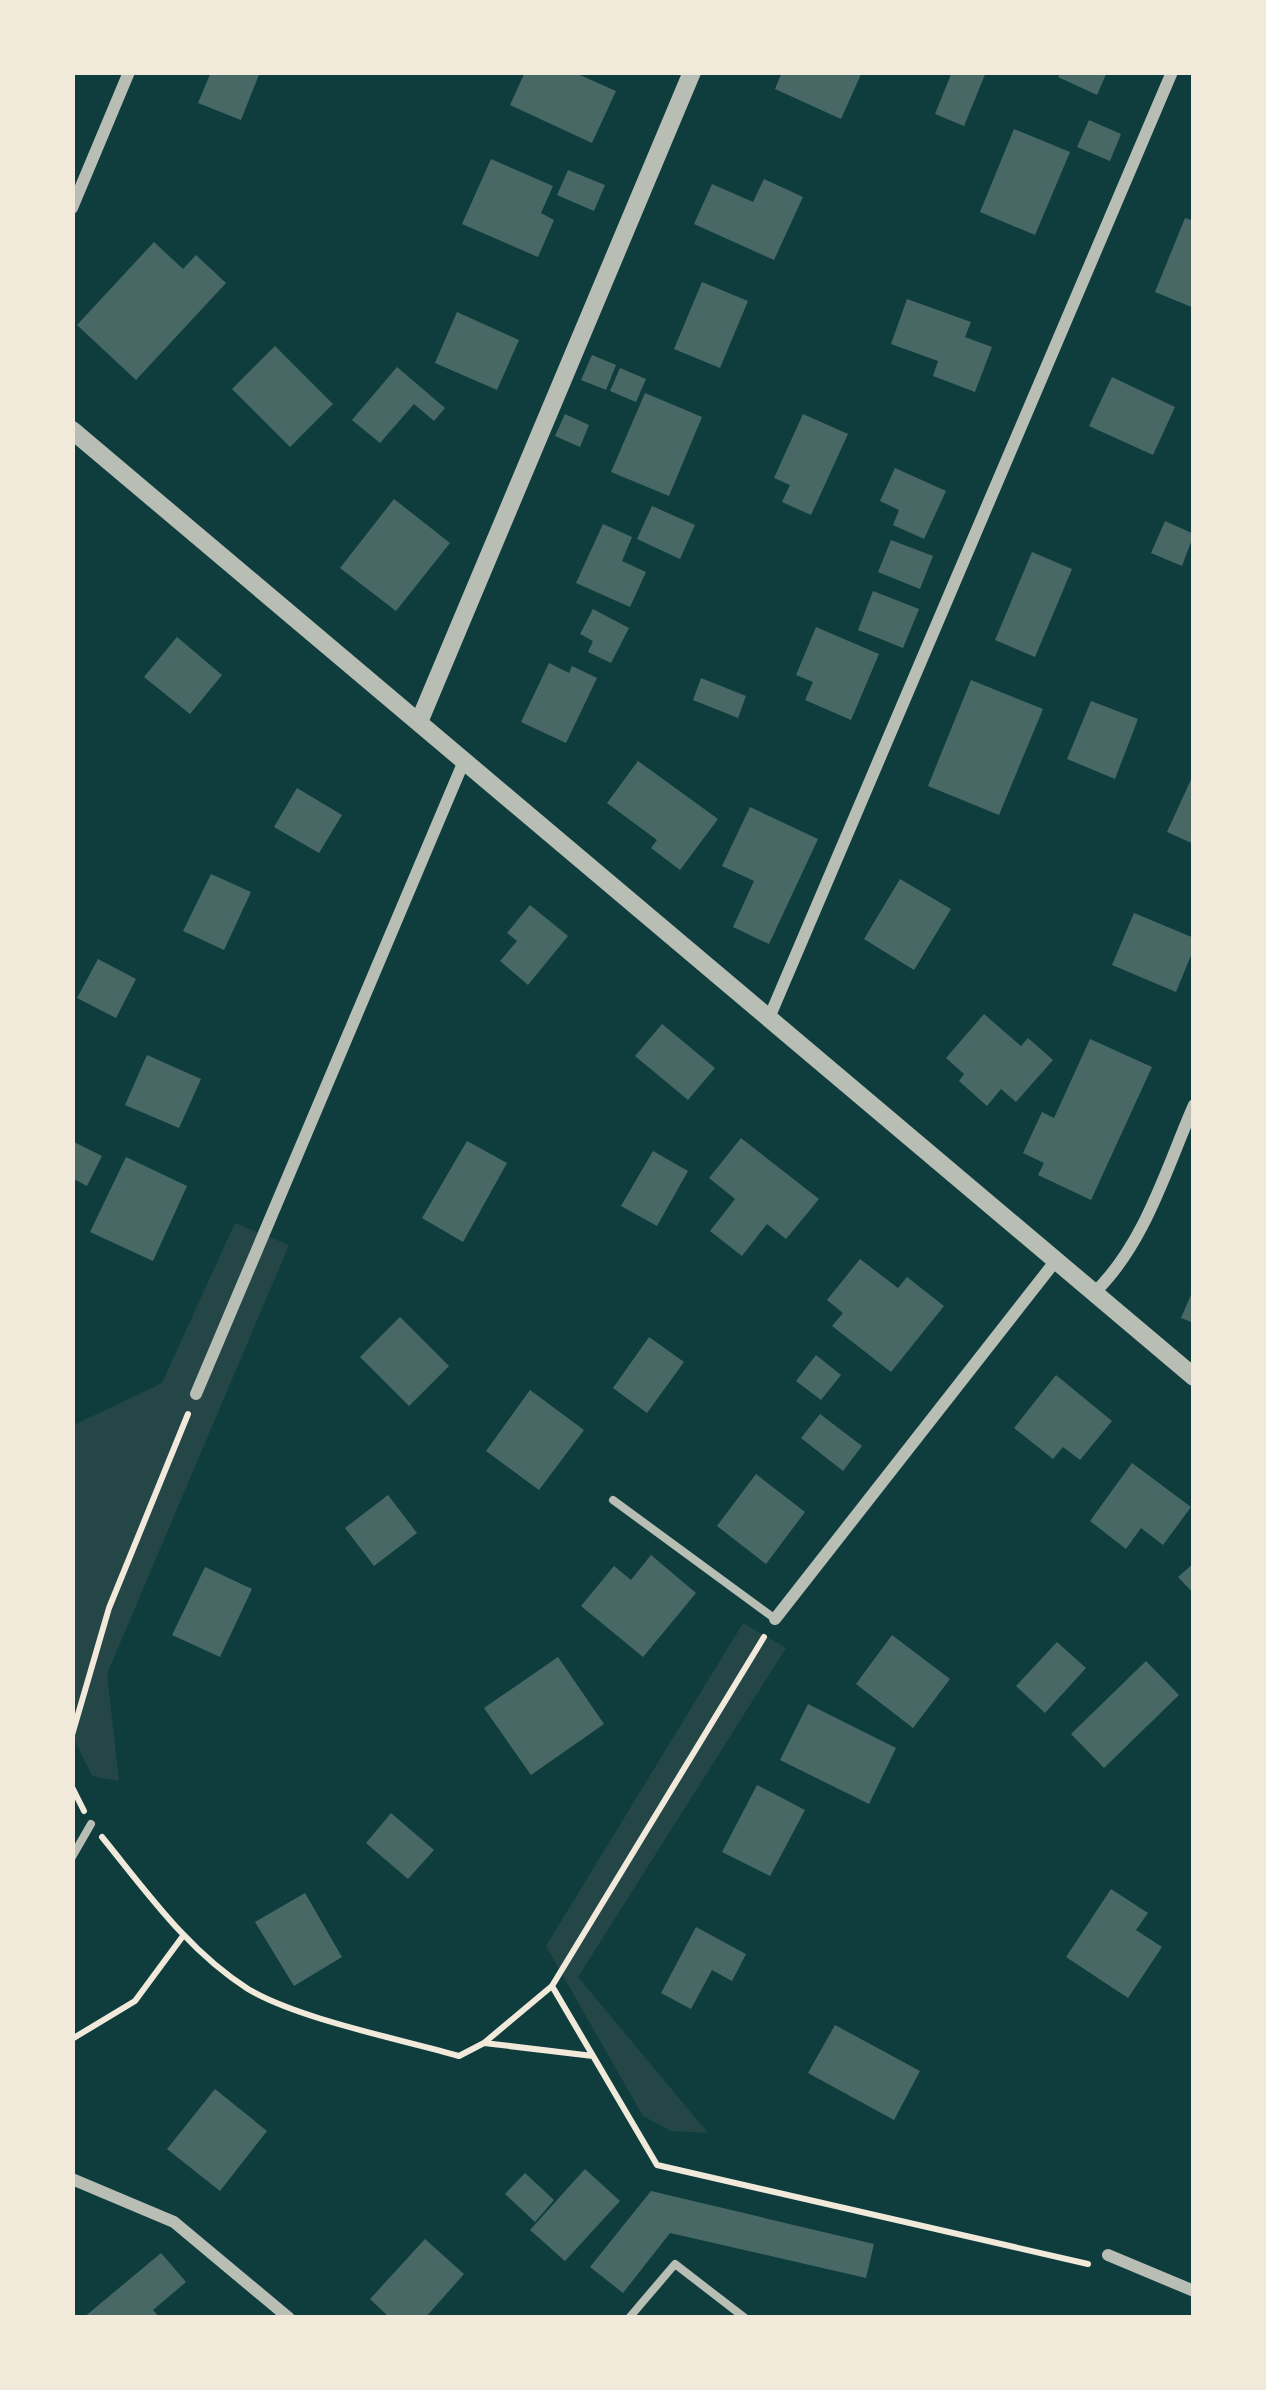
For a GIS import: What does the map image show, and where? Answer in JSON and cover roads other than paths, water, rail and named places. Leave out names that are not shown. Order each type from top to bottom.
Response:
[{"type":"street","points":[[72,208],[129,72]]},
{"type":"street","points":[[419,722],[692,72]]},
{"type":"street","points":[[769,1018],[1172,72]]},
{"type":"street","points":[[72,430],[1194,1377]]},
{"type":"street","points":[[196,1394],[464,761]]},
{"type":"street","points":[[1094,1293],[1134,1244],[1194,1105]]},
{"type":"street","points":[[775,1618],[1057,1259]]},
{"type":"street","points":[[72,2179],[174,2222],[289,2318]]},
{"type":"street","points":[[1108,2254],[1194,2291]]},
{"type":"lane","points":[[613,1500],[775,1618]]},
{"type":"lane","points":[[72,1857],[91,1824]]},
{"type":"lane","points":[[629,2318],[674,2264],[745,2318]]}]
